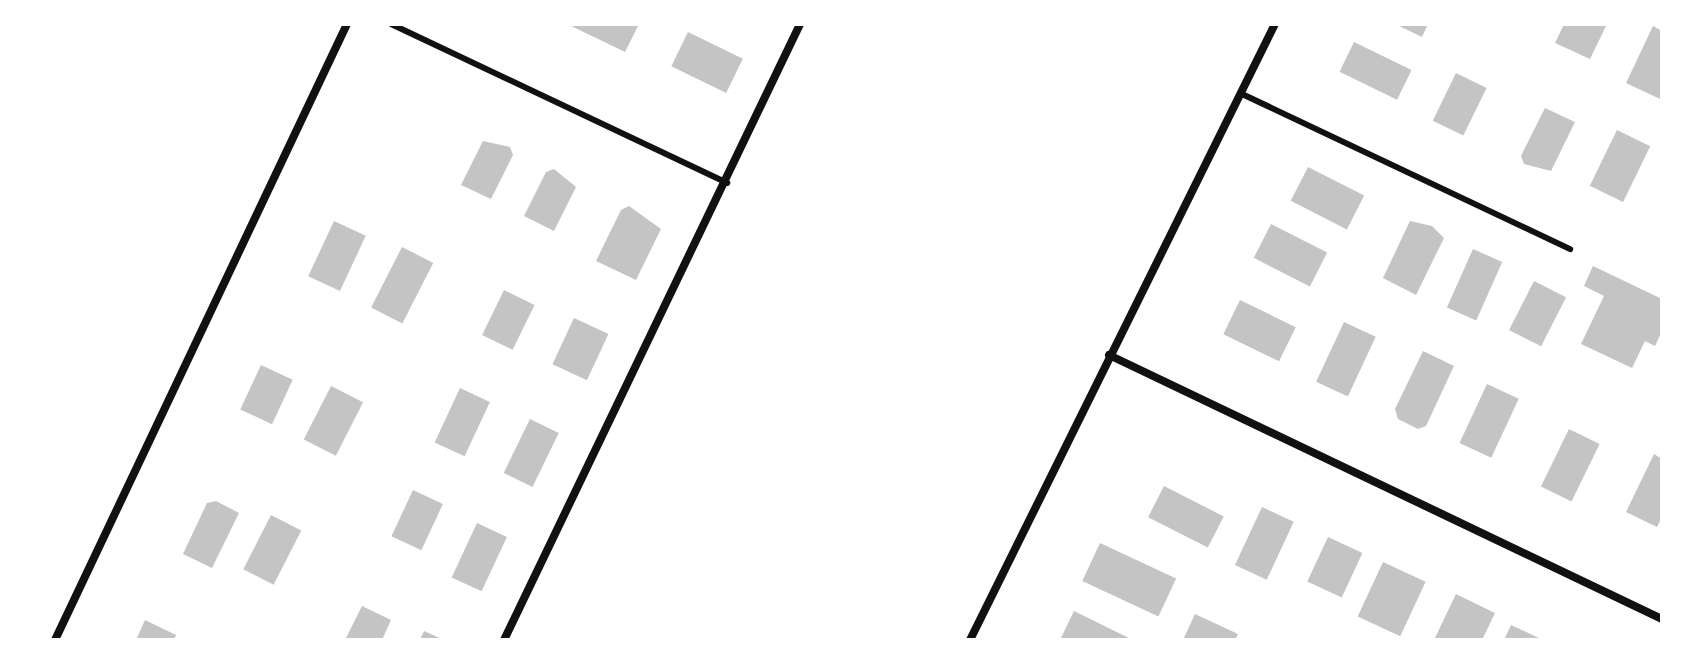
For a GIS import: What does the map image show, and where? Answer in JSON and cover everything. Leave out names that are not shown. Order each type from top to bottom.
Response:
[{"type":"street","points":[[55,640],[347,24]]},
{"type":"street","points":[[504,640],[727,183],[800,24]]},
{"type":"street","points":[[970,640],[1275,24]]},
{"type":"street","points":[[1109,355],[1662,619]]},
{"type":"lane","points":[[391,24],[727,183]]},
{"type":"lane","points":[[1242,94],[1570,249]]},
{"type":"building","points":[[567,24],[639,24],[625,52]]},
{"type":"building","points":[[1395,24],[1428,24],[1422,37]]},
{"type":"building","points":[[1564,24],[1607,24],[1590,59],[1555,43]]},
{"type":"building","points":[[1653,26],[1662,31],[1660,99],[1626,83]]},
{"type":"building","points":[[688,32],[743,59],[726,93],[671,66]]},
{"type":"building","points":[[1354,42],[1412,70],[1397,100],[1340,72]]},
{"type":"building","points":[[1456,73],[1487,88],[1463,136],[1433,121]]},
{"type":"building","points":[[1545,108],[1575,122],[1551,171],[1524,164],[1521,156]]},
{"type":"building","points":[[1617,130],[1650,146],[1623,202],[1590,186]]},
{"type":"building","points":[[483,141],[510,147],[513,155],[491,199],[461,185]]},
{"type":"building","points":[[1308,167],[1364,196],[1347,229],[1291,201]]},
{"type":"building","points":[[554,169],[576,187],[554,231],[524,216],[546,172]]},
{"type":"building","points":[[629,206],[661,229],[636,280],[596,261],[621,210]]},
{"type":"building","points":[[334,221],[366,236],[340,291],[308,276]]},
{"type":"building","points":[[1410,221],[1432,226],[1444,238],[1416,295],[1383,278]]},
{"type":"building","points":[[1271,224],[1327,253],[1310,286],[1254,258]]},
{"type":"building","points":[[402,247],[433,263],[402,323],[371,308]]},
{"type":"building","points":[[1473,249],[1502,262],[1476,320],[1447,307]]},
{"type":"building","points":[[1593,266],[1662,299],[1662,331],[1655,346],[1645,341],[1632,368],[1581,344],[1604,296],[1584,286]]},
{"type":"building","points":[[1534,281],[1566,297],[1541,346],[1509,330]]},
{"type":"building","points":[[504,290],[535,305],[513,350],[482,335]]},
{"type":"building","points":[[1240,300],[1296,327],[1279,361],[1223,334]]},
{"type":"building","points":[[574,318],[608,334],[587,380],[552,364]]},
{"type":"building","points":[[1344,322],[1376,337],[1348,397],[1316,382]]},
{"type":"building","points":[[1423,351],[1454,366],[1426,426],[1418,429],[1398,419],[1395,409]]},
{"type":"building","points":[[261,365],[293,380],[272,424],[240,409]]},
{"type":"building","points":[[1487,384],[1519,399],[1491,458],[1460,443]]},
{"type":"building","points":[[331,386],[363,402],[336,456],[304,439]]},
{"type":"building","points":[[460,388],[490,402],[465,456],[435,442]]},
{"type":"building","points":[[530,419],[559,433],[532,487],[504,473]]},
{"type":"building","points":[[1569,429],[1600,444],[1572,501],[1541,487]]},
{"type":"building","points":[[1654,454],[1662,459],[1662,517],[1657,527],[1626,512]]},
{"type":"building","points":[[1164,486],[1224,516],[1208,548],[1148,517]]},
{"type":"building","points":[[413,490],[443,504],[421,550],[391,536]]},
{"type":"building","points":[[216,501],[239,513],[212,568],[183,554],[207,503]]},
{"type":"building","points":[[1262,507],[1294,522],[1267,580],[1235,565]]},
{"type":"building","points":[[271,515],[301,530],[274,585],[243,569]]},
{"type":"building","points":[[477,523],[507,537],[482,591],[452,577]]},
{"type":"building","points":[[1328,537],[1362,553],[1342,597],[1307,581]]},
{"type":"building","points":[[1100,543],[1176,578],[1158,617],[1082,581]]},
{"type":"building","points":[[1383,562],[1426,582],[1400,636],[1358,616]]},
{"type":"building","points":[[1456,594],[1495,613],[1482,640],[1434,640]]},
{"type":"building","points":[[362,606],[391,620],[382,640],[345,640]]},
{"type":"building","points":[[1074,611],[1133,640],[1060,640]]},
{"type":"building","points":[[1195,614],[1238,634],[1235,640],[1183,640]]},
{"type":"building","points":[[145,620],[176,635],[174,640],[136,640]]},
{"type":"building","points":[[1511,625],[1543,640],[1504,640]]},
{"type":"building","points":[[424,631],[444,640],[420,640]]}]
